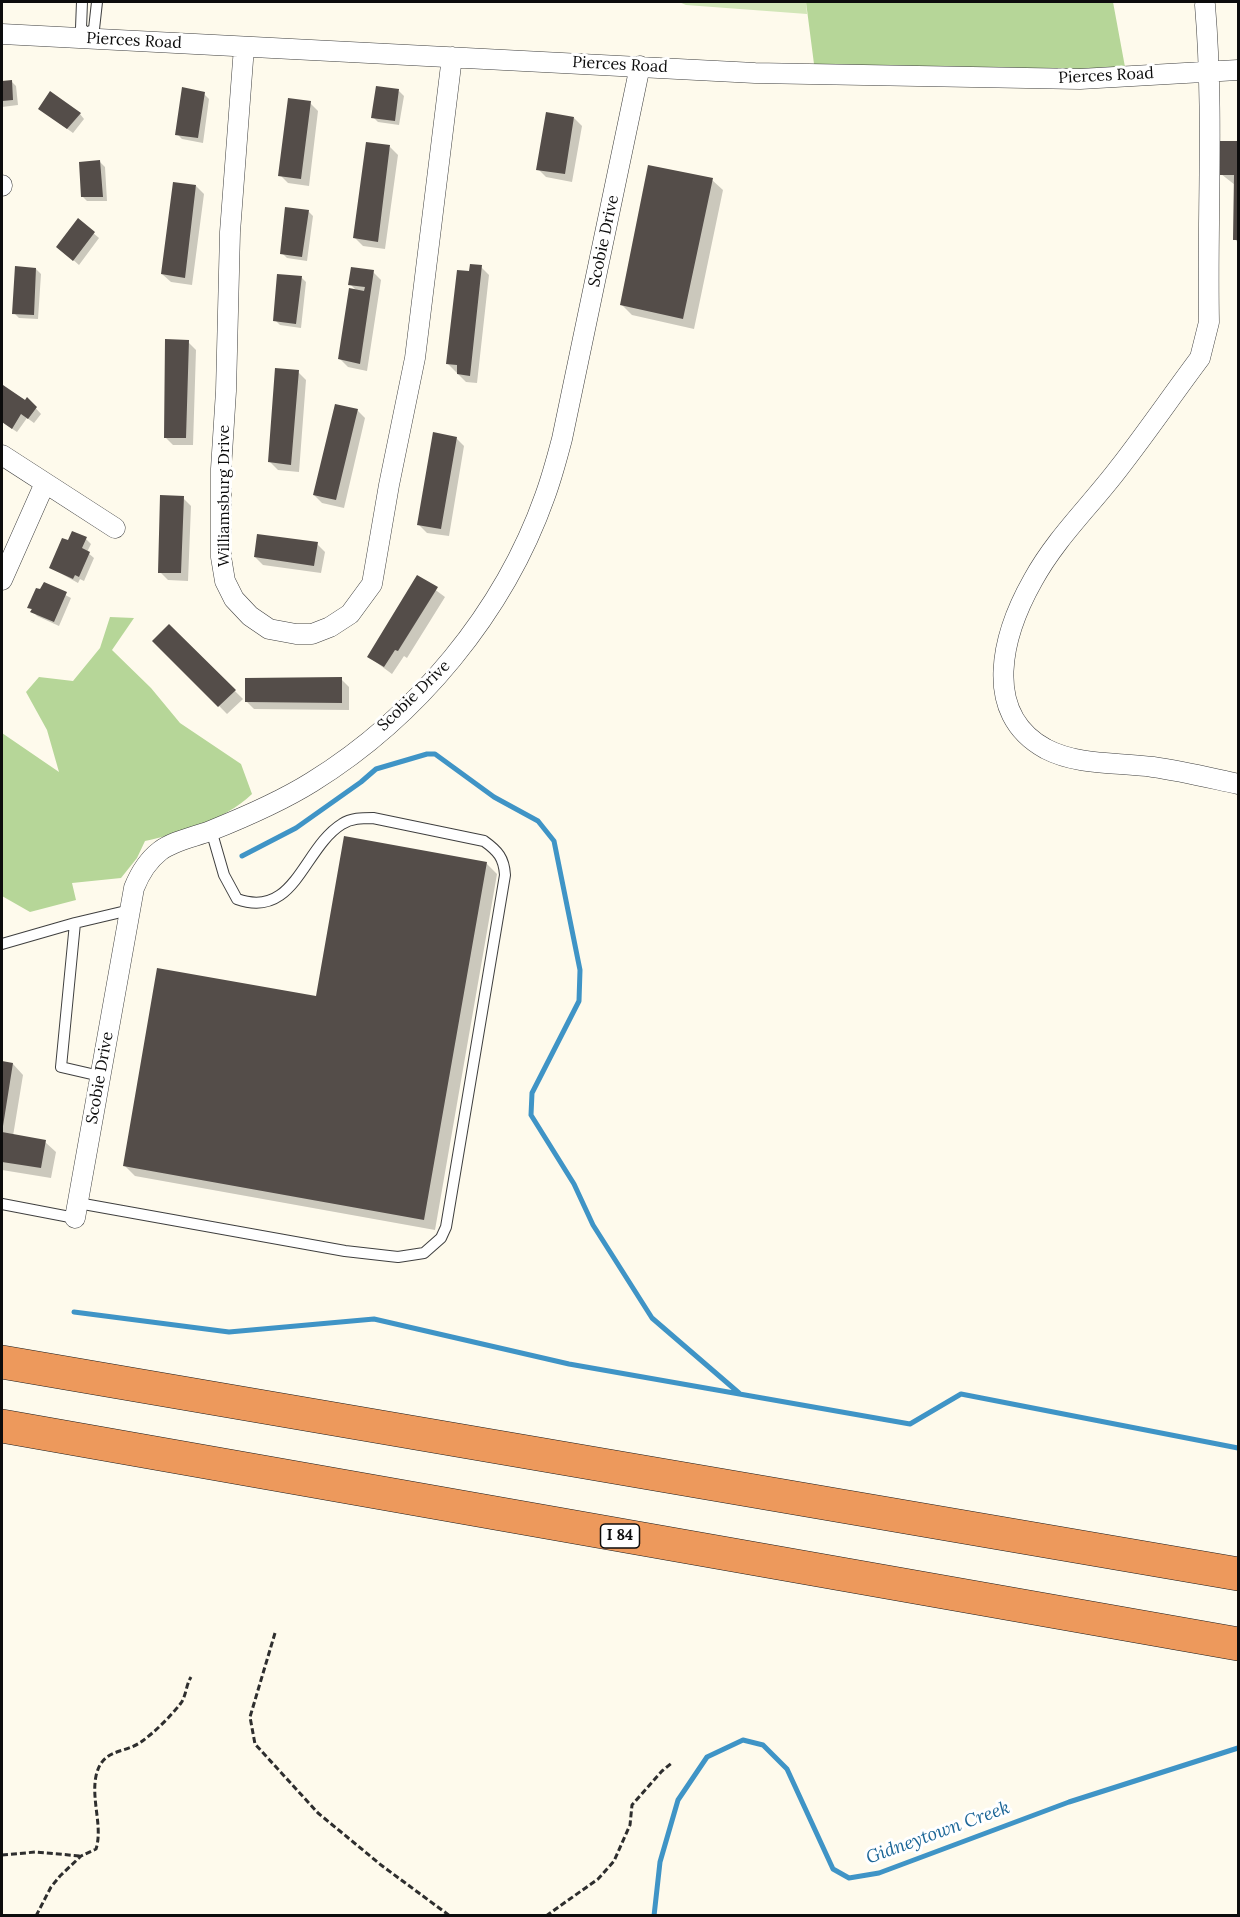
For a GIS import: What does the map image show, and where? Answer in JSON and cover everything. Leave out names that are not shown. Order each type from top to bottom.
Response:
[{"type":"highway","points":[[2,1362],[1239,1574]]},
{"type":"highway","name":"I 84","points":[[2,1426],[1239,1644]]},
{"type":"street","points":[[1204,3],[1210,70],[1209,322],[1200,358],[1119,468],[1056,545],[1033,580],[1011,629],[1003,664],[1003,688],[1015,722],[1031,738],[1062,756],[1090,762],[1153,767],[1239,784]]},
{"type":"street","name":"Pierces Road","points":[[2,34],[86,36],[244,47],[755,73],[1080,80],[1210,70],[1239,70]]},
{"type":"street","name":"Williamsburg Drive","points":[[244,47],[230,231],[226,391],[221,469],[221,557],[225,581],[234,599],[250,616],[269,629],[296,634],[312,634],[330,627],[350,614],[372,584],[389,485],[415,358],[452,57]]},
{"type":"street","name":"Scobie Drive","points":[[76,1211],[134,888],[149,861],[162,849],[250,815],[310,784],[339,764],[402,711],[450,662],[495,599],[516,562],[545,497],[562,439],[640,66]]},
{"type":"street","points":[[2,455],[115,528]]},
{"type":"street","points":[[2,580],[45,483]]},
{"type":"lane","points":[[82,2],[81,28],[86,36],[94,29],[97,2]]},
{"type":"lane","points":[[2,1204],[76,1211],[398,1257],[410,1257],[424,1253],[441,1238],[446,1227],[505,875],[504,862],[497,850],[484,841],[373,818],[356,818],[332,832],[292,884],[271,903],[252,904],[237,899],[224,875],[211,830]]},
{"type":"lane","points":[[2,944],[130,910]]},
{"type":"lane","points":[[75,923],[61,1067],[100,1076]]},
{"type":"path","points":[[275,1633],[250,1717],[255,1744],[318,1813],[381,1865],[450,1916]]},
{"type":"path","points":[[36,1916],[51,1887],[81,1856],[96,1849],[99,1839],[96,1827],[96,1776],[101,1766],[112,1752],[140,1743],[158,1726],[182,1701],[190,1677]]},
{"type":"path","points":[[546,1916],[598,1879],[614,1861],[630,1825],[632,1804],[673,1762]]},
{"type":"path","points":[[2,1855],[36,1852],[81,1856]]},
{"type":"green space","points":[[679,2],[806,2],[807,14],[686,5]]},
{"type":"green space","points":[[806,2],[1113,2],[1125,67],[1008,71],[814,64]]},
{"type":"green space","points":[[110,617],[134,618],[112,650],[151,688],[180,723],[241,764],[252,794],[228,812],[202,825],[145,841],[137,858],[121,878],[72,883],[76,900],[30,912],[2,896],[2,733],[59,772],[47,730],[26,692],[39,677],[73,681],[100,648]]},
{"type":"building","points":[[12,80],[13,100],[2,101],[2,81]]},
{"type":"building","points":[[376,86],[399,89],[395,121],[371,118]]},
{"type":"building","points":[[182,87],[205,92],[198,138],[175,135]]},
{"type":"building","points":[[50,91],[81,113],[67,129],[38,109]]},
{"type":"building","points":[[288,98],[311,101],[301,179],[278,176]]},
{"type":"building","points":[[546,112],[574,117],[565,174],[536,170]]},
{"type":"building","points":[[1220,141],[1238,141],[1238,240],[1233,240],[1234,175],[1220,175]]},
{"type":"building","points":[[366,142],[390,145],[378,242],[353,238]]},
{"type":"building","points":[[100,160],[103,197],[81,197],[79,162]]},
{"type":"building","points":[[648,165],[713,178],[683,319],[620,305]]},
{"type":"building","points":[[173,182],[196,185],[185,278],[161,274]]},
{"type":"building","points":[[285,207],[309,210],[302,257],[280,254]]},
{"type":"building","points":[[78,218],[95,232],[73,261],[56,247]]},
{"type":"building","points":[[470,264],[482,265],[470,376],[457,374],[457,365],[446,364],[457,270],[469,271]]},
{"type":"building","points":[[15,266],[36,268],[34,315],[12,314]]},
{"type":"building","points":[[351,267],[374,270],[360,364],[338,359],[349,288],[364,291],[365,287],[348,285]]},
{"type":"building","points":[[277,274],[302,276],[296,324],[273,321]]},
{"type":"building","points":[[165,339],[189,340],[186,438],[164,438]]},
{"type":"building","points":[[275,368],[299,370],[291,465],[268,462]]},
{"type":"building","points":[[3,385],[25,400],[27,397],[37,407],[28,419],[21,414],[12,429],[2,422]]},
{"type":"building","points":[[335,404],[358,409],[336,500],[313,495]]},
{"type":"building","points":[[433,432],[457,437],[441,529],[417,525]]},
{"type":"building","points":[[160,495],[184,496],[181,573],[158,573]]},
{"type":"building","points":[[72,531],[87,537],[82,548],[90,552],[79,577],[75,575],[73,579],[49,568],[62,538],[68,540]]},
{"type":"building","points":[[257,534],[318,542],[314,566],[254,557]]},
{"type":"building","points":[[417,575],[438,587],[398,651],[395,650],[384,667],[367,657]]},
{"type":"building","points":[[44,582],[67,592],[54,622],[30,612],[32,609],[27,608],[36,588],[40,589]]},
{"type":"building","points":[[169,624],[236,690],[218,707],[152,641]]},
{"type":"building","points":[[342,677],[342,703],[245,702],[245,678]]},
{"type":"building","points":[[344,836],[487,862],[424,1220],[123,1166],[157,968],[316,996]]},
{"type":"building","points":[[2,1061],[13,1063],[3,1126],[2,1126]]},
{"type":"building","points":[[2,1132],[46,1140],[41,1168],[2,1162]]},
{"type":"waterway","points":[[242,856],[296,828],[376,769],[427,754],[435,754],[494,797],[538,821],[554,841],[580,970],[579,1001],[532,1093],[531,1115],[574,1184],[593,1225],[652,1318],[739,1393]]},
{"type":"waterway","points":[[74,1312],[229,1332],[374,1319],[569,1364],[910,1424],[961,1394],[1238,1448]]},
{"type":"waterway","name":"Gidneytown Creek","points":[[654,1916],[660,1862],[678,1800],[707,1757],[743,1740],[763,1745],[787,1769],[833,1869],[849,1878],[879,1873],[1069,1802],[1238,1748]]}]
